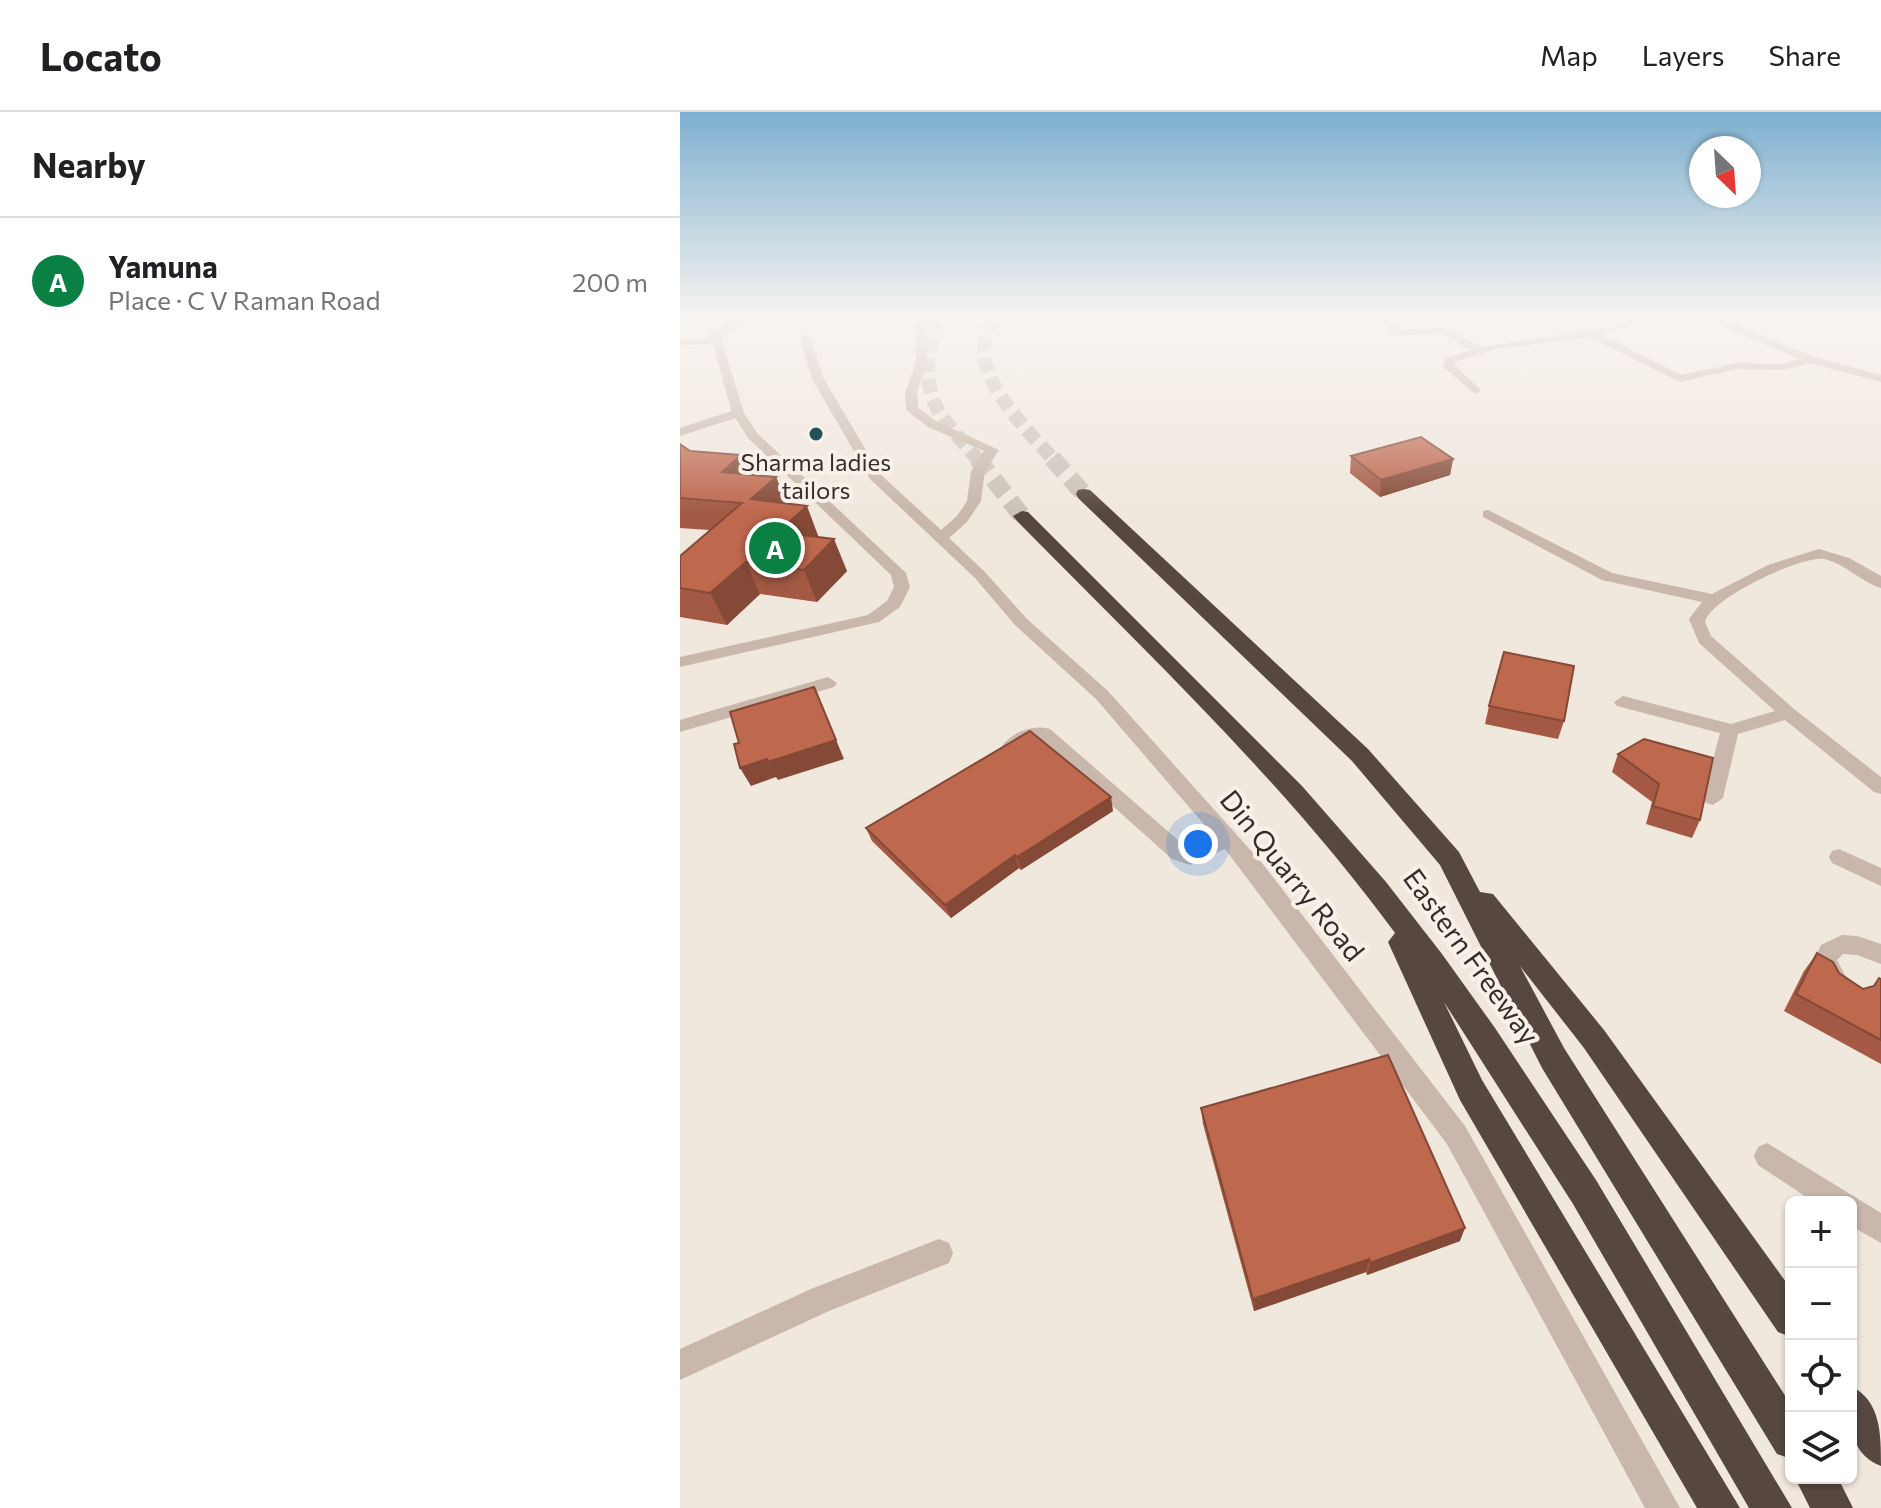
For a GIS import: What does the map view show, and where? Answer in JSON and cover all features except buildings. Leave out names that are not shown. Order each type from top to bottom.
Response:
[{"type":"highway","name":"Eastern Freeway","points":[[1084,494],[1360,755],[1450,859],[1553,1058],[1785,1430]]},
{"type":"highway","name":"Eastern Freeway","points":[[1022,516],[1276,775],[1377,890],[1511,1075],[1772,1508]]},
{"type":"highway","points":[[1450,859],[1594,1039],[1785,1310]]},
{"type":"highway","points":[[1377,890],[1471,1090],[1720,1508]]},
{"type":"highway","points":[[1856,1412],[1881,1447]]},
{"type":"highway","points":[[1819,1484],[1833,1508]]},
{"type":"street","points":[[680,662],[873,619],[894,604],[902,587],[898,573],[776,459],[738,413],[729,382]]},
{"type":"street","name":"Din Quarry Road","points":[[820,382],[875,476],[980,575],[1021,622],[1102,695],[1255,869],[1456,1135],[1663,1508]]},
{"type":"street","points":[[914,382],[909,393],[912,410],[932,424],[992,450],[978,471],[974,501],[962,519],[940,538]]},
{"type":"street","points":[[1467,382],[1475,390]]},
{"type":"street","points":[[680,432],[738,413]]},
{"type":"street","points":[[1488,514],[1607,577],[1713,599]]},
{"type":"street","points":[[1881,583],[1840,559],[1810,555],[1713,599],[1698,613],[1697,625],[1705,639],[1788,713],[1881,787]]},
{"type":"street","points":[[680,726],[828,683]]},
{"type":"street","points":[[1623,702],[1731,730]]},
{"type":"street","points":[[1713,798],[1721,778],[1724,736],[1731,730],[1788,713]]},
{"type":"street","points":[[995,755],[1035,732],[1043,733],[1179,853],[1190,857],[1228,838]]},
{"type":"street","points":[[1839,857],[1881,878]]},
{"type":"street","points":[[1851,993],[1829,973],[1825,960],[1829,950],[1836,945],[1851,944],[1881,954]]},
{"type":"street","points":[[1767,1156],[1830,1196]]},
{"type":"street","points":[[1857,1214],[1881,1229]]},
{"type":"street","points":[[680,1365],[821,1299],[939,1253]]},
{"type":"tunnel","points":[[929,382],[935,404],[944,419],[978,460]]},
{"type":"tunnel","points":[[993,382],[1014,414],[1054,460]]},
{"type":"tunnel","points":[[977,458],[1022,516]]},
{"type":"tunnel","points":[[1052,458],[1084,494]]},
{"type":"place","name":"Sharma ladies tailors","points":[[816,434]]},
{"type":"place","name":"Yamuna","points":[[775,548]]}]
